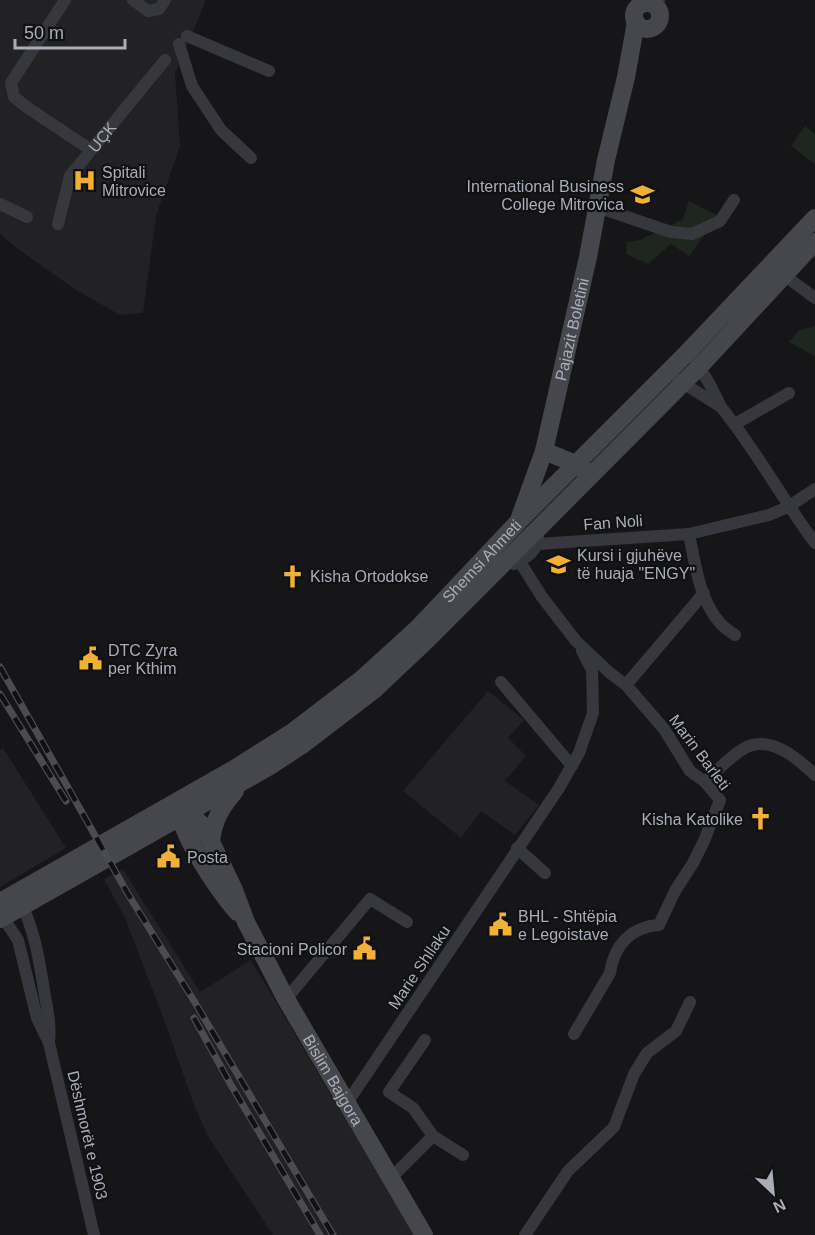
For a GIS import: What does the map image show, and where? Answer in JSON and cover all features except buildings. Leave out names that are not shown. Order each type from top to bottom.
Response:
[{"type":"main road","points":[[622,0],[646,11]]},
{"type":"main road","name":"Pajazit Boletini","points":[[519,521],[544,451],[588,257],[606,160],[626,77],[646,11]]},
{"type":"main road","name":"Shemsi Ahmeti","points":[[104,852],[182,811],[242,784],[302,745],[375,689],[499,567],[538,536],[583,469],[668,371],[815,218]]},
{"type":"main road","name":"Shemsi Ahmeti","points":[[104,852],[157,832],[234,769],[294,731],[362,679],[417,628],[519,521],[682,384],[815,242]]},
{"type":"main road","points":[[544,451],[583,469]]},
{"type":"main road","points":[[157,832],[202,845],[224,803],[242,784]]},
{"type":"main road","name":"Bislim Bajgora","points":[[182,811],[200,823],[202,845],[234,890],[246,922],[286,999],[424,1235]]},
{"type":"main road","points":[[7,909],[104,852]]},
{"type":"street","points":[[66,0],[11,83],[14,96],[28,108],[91,150]]},
{"type":"street","points":[[133,0],[148,11],[159,9],[165,0]]},
{"type":"street","points":[[251,158],[221,130],[192,86],[183,40],[268,72]]},
{"type":"street","name":"UÇK","points":[[57,224],[70,176],[165,60]]},
{"type":"street","points":[[597,207],[671,232],[692,234],[720,220],[734,200]]},
{"type":"street","points":[[0,204],[27,217]]},
{"type":"street","points":[[784,275],[815,298]]},
{"type":"street","points":[[687,353],[700,366],[721,407],[735,424],[788,507],[815,543]]},
{"type":"street","points":[[668,371],[682,384],[721,407]]},
{"type":"street","points":[[735,424],[789,393]]},
{"type":"street","name":"Fan Noli","points":[[538,536],[689,534],[769,515],[788,507],[815,489]]},
{"type":"street","points":[[689,534],[699,581],[711,609],[720,624],[735,635]]},
{"type":"street","points":[[499,567],[510,566],[527,558],[538,536]]},
{"type":"street","name":"Marin Barleti","points":[[520,562],[542,597],[576,641],[610,674],[626,685],[664,729],[690,771],[705,782],[720,800],[704,841],[675,891],[659,925],[638,929],[628,936],[615,952],[610,973],[574,1034]]},
{"type":"street","points":[[626,685],[704,593]]},
{"type":"street","name":"Marie Shllaku","points":[[347,1104],[572,766],[585,739],[592,714],[592,670],[576,641]]},
{"type":"street","points":[[501,682],[572,766]]},
{"type":"street","points":[[705,782],[749,746],[761,745],[772,746],[786,752],[815,775]]},
{"type":"street","points":[[517,848],[545,873]]},
{"type":"street","points":[[286,999],[370,899],[407,922]]},
{"type":"street","name":"Dëshmorët e 1903","points":[[7,909],[31,922],[49,1018],[49,1043]]},
{"type":"street","name":"Dëshmorët e 1903","points":[[7,909],[18,940],[37,1018],[49,1043],[94,1235]]},
{"type":"street","points":[[525,1235],[568,1171],[614,1126],[634,1074],[647,1053],[676,1031],[690,1002]]},
{"type":"street","points":[[425,1040],[389,1092],[412,1108],[433,1136],[463,1155]]},
{"type":"street","points":[[390,1179],[433,1136]]},
{"type":"shaded area","name":"Spitali Mitrovice","points":[[0,0],[206,0],[175,74],[180,146],[156,216],[143,313],[120,315],[76,290],[0,234]]},
{"type":"shaded area","points":[[805,126],[815,134],[815,164],[791,146]]},
{"type":"shaded area","points":[[689,201],[718,216],[689,256],[671,244],[648,264],[626,254],[627,242],[640,240],[683,219]]},
{"type":"shaded area","points":[[815,326],[815,356],[789,342],[799,330]]},
{"type":"shaded area","points":[[488,691],[524,720],[508,738],[526,756],[505,781],[539,805],[515,835],[481,811],[461,838],[403,791]]},
{"type":"shaded area","points":[[3,748],[66,848],[0,887],[0,750]]},
{"type":"shaded area","points":[[123,869],[200,992],[251,960],[414,1235],[273,1235],[209,1138],[194,1105],[125,918],[104,879]]},
{"type":"railway","points":[[0,667],[128,894],[333,1235]]},
{"type":"railway","points":[[0,694],[66,801]]},
{"type":"railway","points":[[194,1018],[320,1235]]},
{"type":"place","name":"Spitali Mitrovice","points":[[84,181]]},
{"type":"place","name":"International Business College Mitrovica","points":[[642,195]]},
{"type":"place","name":"Kursi i gjuhëve të huaja \"ENGY\"","points":[[559,564]]},
{"type":"place","name":"Kisha Ortodokse","points":[[292,576]]},
{"type":"place","name":"DTC Zyra per Kthim","points":[[90,659]]},
{"type":"place","name":"Kisha Katolike","points":[[761,819]]},
{"type":"place","name":"Posta","points":[[169,857]]},
{"type":"place","name":"BHL - Shtëpia e Legoistave","points":[[500,925]]},
{"type":"place","name":"Stacioni Policor","points":[[365,949]]}]
